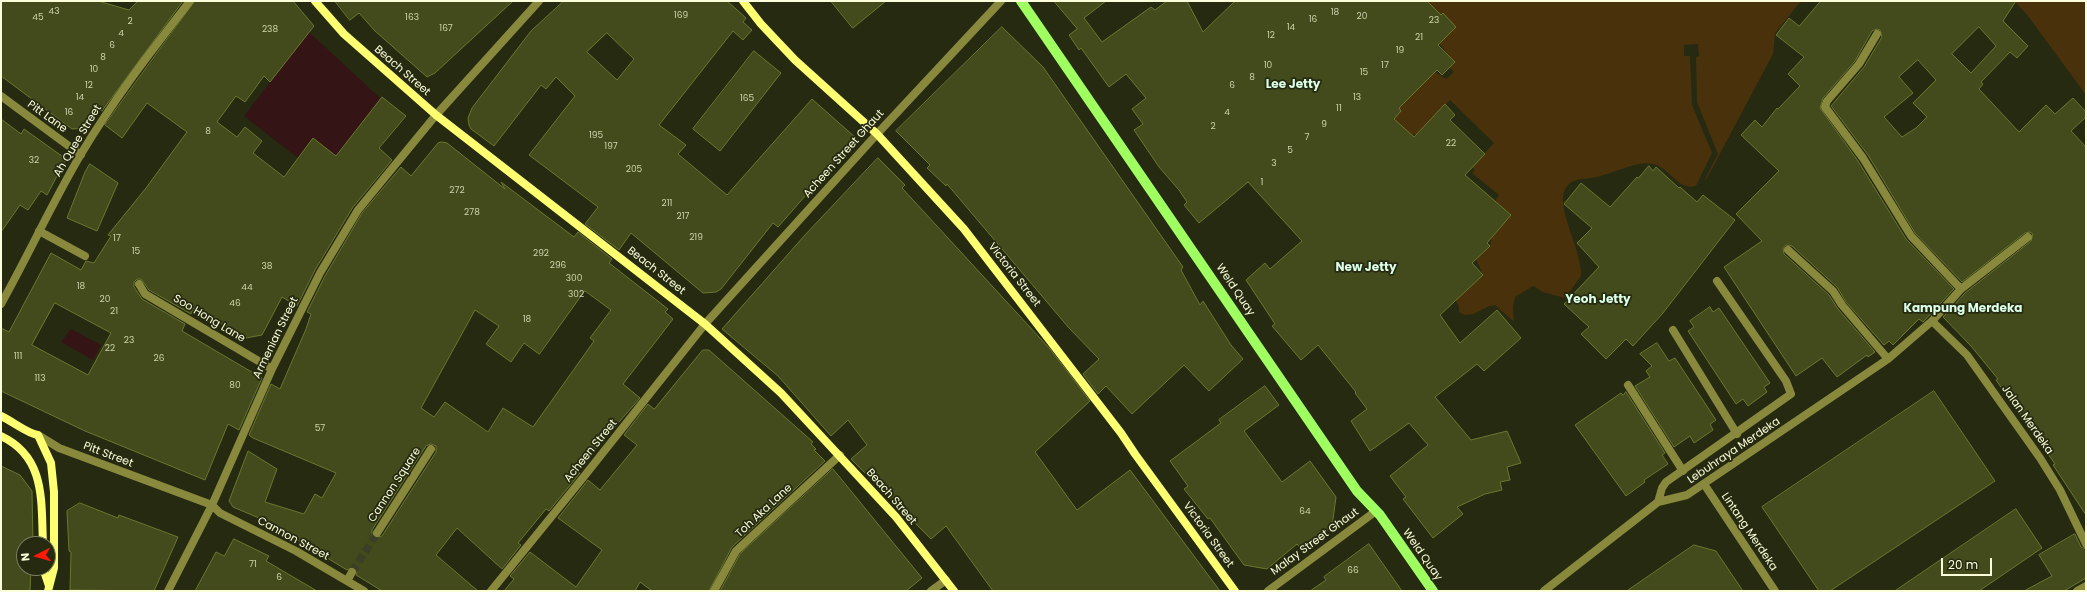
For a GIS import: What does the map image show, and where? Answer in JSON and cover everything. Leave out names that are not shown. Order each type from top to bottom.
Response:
[{"type":"main road","name":"Weld Quay","points":[[1021,1],[1165,208],[1357,490],[1376,511],[1433,591]]},
{"type":"street","name":"Ah Quee Street","points":[[1,304],[39,231],[99,124],[152,50],[190,1]]},
{"type":"street","name":"Beach Street","points":[[315,1],[344,34],[436,115],[705,324],[781,393],[840,455],[896,518],[954,591]]},
{"type":"street","name":"Armenian Street","points":[[168,591],[212,505],[272,369],[320,273],[358,210],[436,115],[539,1]]},
{"type":"street","name":"Victoria Street","points":[[743,1],[764,28],[794,60],[877,134],[964,229],[1121,433],[1235,591]]},
{"type":"street","name":"Acheen Street Ghaut","points":[[705,324],[877,134],[1001,1]]},
{"type":"street","points":[[1877,34],[1859,64],[1827,101],[1825,107],[1863,158],[1911,236],[1961,290]]},
{"type":"street","name":"Pitt Lane","points":[[1,96],[81,155]]},
{"type":"street","points":[[39,231],[85,256]]},
{"type":"street","name":"Lebuhraya Merdeka","points":[[1544,591],[1658,502],[1680,498],[1704,484],[1888,359],[1932,322],[1961,290],[2028,237]]},
{"type":"street","points":[[1788,250],[1833,291],[1842,305],[1888,359]]},
{"type":"street","points":[[1658,502],[1662,488],[1666,482],[1737,434],[1791,394],[1786,381],[1717,280]]},
{"type":"street","name":"Soo Hong Lane","points":[[139,284],[146,294],[272,369]]},
{"type":"street","name":"Jalan Merdeka","points":[[1932,322],[1967,354],[2040,458],[2060,490],[2086,544]]},
{"type":"street","name":"Acheen Street","points":[[491,591],[578,485],[705,324]]},
{"type":"street","points":[[1674,330],[1737,434]]},
{"type":"street","points":[[1628,385],[1683,471]]},
{"type":"street","name":"Pitt Street","points":[[1,416],[16,423],[32,434],[38,435],[59,448],[212,505]]},
{"type":"street","points":[[38,435],[51,463],[54,492],[54,568],[49,588]]},
{"type":"street","points":[[1,436],[23,451],[35,468],[40,487],[43,536]]},
{"type":"street","name":"Cannon Square","points":[[377,533],[431,449]]},
{"type":"street","name":"Toh Aka Lane","points":[[714,591],[736,551],[840,455]]},
{"type":"street","name":"Lintang Merdeka","points":[[1704,484],[1775,591]]},
{"type":"street","name":"Cannon Street","points":[[212,505],[220,514],[296,551],[364,591]]},
{"type":"street","name":"Malay Street Ghaut","points":[[1268,591],[1376,511]]},
{"type":"street","points":[[347,581],[352,572]]},
{"type":"street","points":[[46,576],[49,588]]},
{"type":"street","points":[[931,591],[946,580]]},
{"type":"street","points":[[2077,591],[2086,586]]},
{"type":"shaded area","points":[[1427,1],[1801,1],[1775,33],[1773,54],[1707,178],[1691,187],[1678,182],[1660,167],[1646,163],[1631,166],[1598,177],[1575,180],[1568,185],[1564,193],[1563,203],[1565,215],[1581,266],[1581,276],[1565,298],[1543,292],[1533,286],[1515,297],[1513,307],[1514,322],[1495,305],[1468,315],[1459,312],[1459,306],[1454,298],[1483,275],[1476,259],[1490,246],[1492,237],[1511,215],[1495,201],[1499,195],[1472,173],[1475,170],[1472,167],[1494,143],[1450,100],[1417,134],[1412,135],[1399,150],[1394,118],[1401,111],[1386,94],[1392,88],[1406,101],[1435,72],[1446,79],[1454,72],[1449,67],[1454,62],[1439,43],[1443,13],[1441,15]]},
{"type":"shaded area","points":[[2014,1],[2086,1],[2086,95],[2028,16]]},
{"type":"shaded area","points":[[309,32],[381,99],[337,156],[312,138],[298,158],[244,116]]},
{"type":"shaded area","points":[[71,329],[101,345],[93,360],[61,342]]},
{"type":"pier","points":[[1698,44],[1699,56],[1696,57],[1697,102],[1718,154],[1702,185],[1695,188],[1712,153],[1692,105],[1690,56],[1684,56],[1684,45]]},
{"type":"building","points":[[1,1],[98,1],[129,10],[138,1],[183,1],[102,111],[94,108],[83,128],[72,129],[1,76]]},
{"type":"building","points":[[195,1],[293,1],[314,26],[270,82],[264,76],[245,102],[236,96],[217,122],[237,137],[245,127],[262,141],[253,153],[284,177],[313,138],[336,156],[382,97],[406,116],[379,148],[392,160],[353,207],[315,270],[297,306],[282,297],[262,335],[246,338],[194,308],[191,314],[149,290],[141,279],[137,279],[134,282],[134,287],[142,299],[185,324],[182,331],[262,378],[239,430],[228,424],[205,480],[85,431],[1,391],[1,328],[9,332],[51,253],[81,270],[86,261],[94,263],[111,236],[108,235],[146,188],[187,132],[147,103],[122,138],[105,125]],"holes":[[[55,303],[111,333],[88,375],[32,345]]]},
{"type":"building","points":[[335,1],[513,1],[435,73],[427,77],[375,31],[359,13],[350,20]]},
{"type":"building","points":[[564,1],[727,1],[746,18],[743,22],[752,30],[743,40],[733,31],[659,125],[686,145],[678,154],[727,195],[812,99],[856,138],[778,227],[773,223],[721,289],[716,292],[703,293],[631,233],[619,250],[585,224],[598,207],[529,155],[575,96],[556,77],[546,89],[541,85],[494,146],[471,129],[468,118],[472,108],[531,31]],"holes":[[[607,33],[634,59],[617,80],[587,52]]]},
{"type":"building","points":[[831,1],[886,1],[853,28]]},
{"type":"building","points":[[1054,1],[1106,1],[1084,18],[1102,42],[1151,7],[1155,10],[1167,1],[1187,1],[1203,32],[1235,1],[1427,1],[1441,15],[1443,13],[1456,27],[1438,45],[1455,62],[1442,75],[1437,70],[1399,108],[1401,111],[1394,119],[1414,137],[1445,104],[1455,115],[1450,120],[1485,154],[1465,175],[1511,215],[1487,243],[1490,246],[1472,263],[1483,275],[1440,315],[1460,343],[1497,310],[1521,338],[1484,371],[1477,364],[1435,397],[1471,440],[1507,431],[1521,463],[1507,467],[1510,480],[1500,482],[1502,490],[1485,494],[1457,507],[1463,514],[1433,538],[1403,499],[1406,497],[1390,476],[1428,445],[1409,423],[1370,451],[1351,421],[1367,409],[1355,393],[1356,392],[1318,345],[1301,360],[1272,326],[1275,324],[1246,280],[1265,263],[1270,269],[1302,241],[1248,182],[1199,223],[1184,205],[1187,202],[1179,190],[1159,167],[1134,130],[1143,124],[1132,109],[1146,98],[1126,74],[1109,87],[1081,48],[1079,50],[1069,35],[1077,29]]},
{"type":"building","points":[[1821,1],[2016,1],[2003,21],[2028,46],[2017,58],[2010,52],[1981,82],[1983,84],[1979,89],[2019,132],[2046,105],[2055,114],[2073,98],[2086,112],[2086,117],[2071,131],[2086,147],[2086,515],[2053,465],[2055,464],[1996,380],[1998,379],[1971,346],[1943,317],[1965,293],[2031,241],[2033,234],[2030,232],[2025,233],[1962,282],[1915,233],[1868,155],[1831,106],[1864,67],[1882,37],[1880,30],[1877,29],[1872,31],[1855,61],[1823,98],[1820,108],[1858,161],[1906,239],[1954,289],[1923,322],[1919,319],[1893,345],[1889,341],[1884,345],[1846,302],[1837,287],[1792,246],[1786,245],[1783,249],[1784,254],[1829,295],[1838,309],[1875,352],[1868,357],[1867,355],[1837,377],[1822,358],[1796,376],[1724,267],[1762,241],[1736,214],[1779,171],[1741,135],[1755,120],[1762,127],[1777,108],[1778,109],[1800,86],[1788,74],[1804,57],[1776,35],[1789,18],[1799,26]],"holes":[[[1979,27],[1996,46],[1971,73],[1952,54]],[[1918,60],[1936,80],[1913,103],[1927,117],[1916,128],[1902,137],[1884,117],[1913,93],[1899,77]]]},
{"type":"building","points":[[1002,27],[1043,67],[1183,267],[1181,270],[1200,305],[1203,301],[1231,345],[1243,359],[1209,391],[1184,365],[1132,414],[1106,386],[1098,394],[1083,374],[1099,359],[1069,328],[947,184],[946,186],[927,168],[930,165],[896,131]]},
{"type":"building","points":[[754,51],[781,73],[720,151],[693,129]]},
{"type":"building","points":[[1,119],[21,134],[24,129],[66,159],[47,195],[41,191],[28,210],[20,205],[1,232]]},
{"type":"building","points":[[438,143],[447,143],[505,189],[501,182],[574,237],[578,232],[612,259],[609,263],[668,309],[665,312],[673,319],[623,384],[640,398],[577,470],[580,473],[549,511],[546,509],[518,543],[521,545],[502,569],[457,528],[436,555],[478,591],[382,591],[356,575],[357,572],[355,567],[347,570],[266,521],[233,507],[229,501],[248,451],[277,469],[265,502],[304,514],[315,494],[322,498],[336,473],[249,435],[271,384],[280,389],[306,329],[311,314],[307,312],[325,276],[362,213],[401,167],[411,176]],"holes":[[[585,291],[611,310],[590,338],[594,341],[533,427],[503,408],[488,432],[445,402],[434,417],[421,408],[475,310],[499,326],[486,344],[511,362],[524,343],[539,354]],[[431,444],[436,446],[436,452],[382,536],[374,538],[372,535],[372,530],[426,446]]]},
{"type":"building","points":[[878,158],[905,185],[902,188],[1050,349],[1090,401],[1035,452],[1077,510],[1130,470],[1220,591],[993,591],[946,526],[931,539],[851,459],[867,445],[848,420],[831,436],[778,376],[722,329],[805,235]]},
{"type":"building","points":[[90,164],[118,183],[97,231],[67,218],[85,172]]},
{"type":"building","points":[[1649,166],[1653,171],[1656,167],[1697,202],[1703,195],[1735,220],[1663,313],[1633,346],[1626,339],[1606,359],[1581,334],[1589,327],[1564,304],[1599,267],[1577,243],[1592,228],[1564,204],[1581,183],[1610,207]]},
{"type":"building","points":[[1710,307],[1713,312],[1719,308],[1770,383],[1764,387],[1767,392],[1748,406],[1743,399],[1736,404],[1688,331],[1694,327],[1690,321]]},
{"type":"building","points":[[1657,343],[1669,361],[1675,358],[1716,420],[1710,424],[1713,430],[1694,443],[1690,436],[1674,447],[1635,386],[1650,377],[1646,371],[1652,366],[1640,354]]},
{"type":"building","points":[[703,350],[709,350],[813,442],[811,444],[816,449],[814,450],[825,461],[732,547],[709,591],[652,591],[640,582],[635,591],[504,591],[514,579],[510,576],[530,552],[576,587],[602,550],[558,518],[588,480],[600,490],[637,445],[624,435],[648,404],[654,409]]},
{"type":"building","points":[[1265,386],[1279,405],[1244,431],[1282,482],[1310,461],[1336,497],[1332,527],[1302,550],[1297,544],[1267,569],[1244,565],[1210,518],[1208,519],[1184,489],[1188,486],[1170,461],[1221,423],[1219,420]]},
{"type":"building","points":[[1934,391],[1995,481],[1830,591],[1819,591],[1762,507]]},
{"type":"building","points":[[1626,392],[1665,453],[1662,455],[1668,464],[1644,480],[1645,482],[1626,496],[1575,425],[1621,393],[1623,395]]},
{"type":"building","points":[[1,466],[20,475],[32,491],[33,536],[16,536],[16,576],[31,576],[30,591],[1,591]]},
{"type":"building","points":[[833,469],[922,578],[906,591],[720,591],[740,554]]},
{"type":"building","points":[[80,503],[118,518],[119,515],[178,537],[154,591],[70,590],[71,552],[69,551],[67,511]]},
{"type":"building","points":[[2016,509],[2042,548],[1979,591],[1895,591]]},
{"type":"building","points":[[2075,534],[2081,547],[2086,549],[2086,578],[2064,591],[2024,591],[2052,576],[2039,555]]},
{"type":"building","points":[[234,539],[269,556],[266,561],[317,591],[195,591],[216,552],[224,556]]},
{"type":"building","points":[[1369,544],[1402,591],[1310,591],[1326,580],[1324,577]]},
{"type":"building","points":[[1694,545],[1716,551],[1743,591],[1627,591]]},
{"type":"tunnel","points":[[352,572],[377,533]]},
{"type":"district","name":"Lee Jetty","points":[[1293,85]]},
{"type":"district","name":"New Jetty","points":[[1366,268]]},
{"type":"district","name":"Yeoh Jetty","points":[[1598,300]]},
{"type":"district","name":"Kampung Merdeka","points":[[1963,309]]}]
